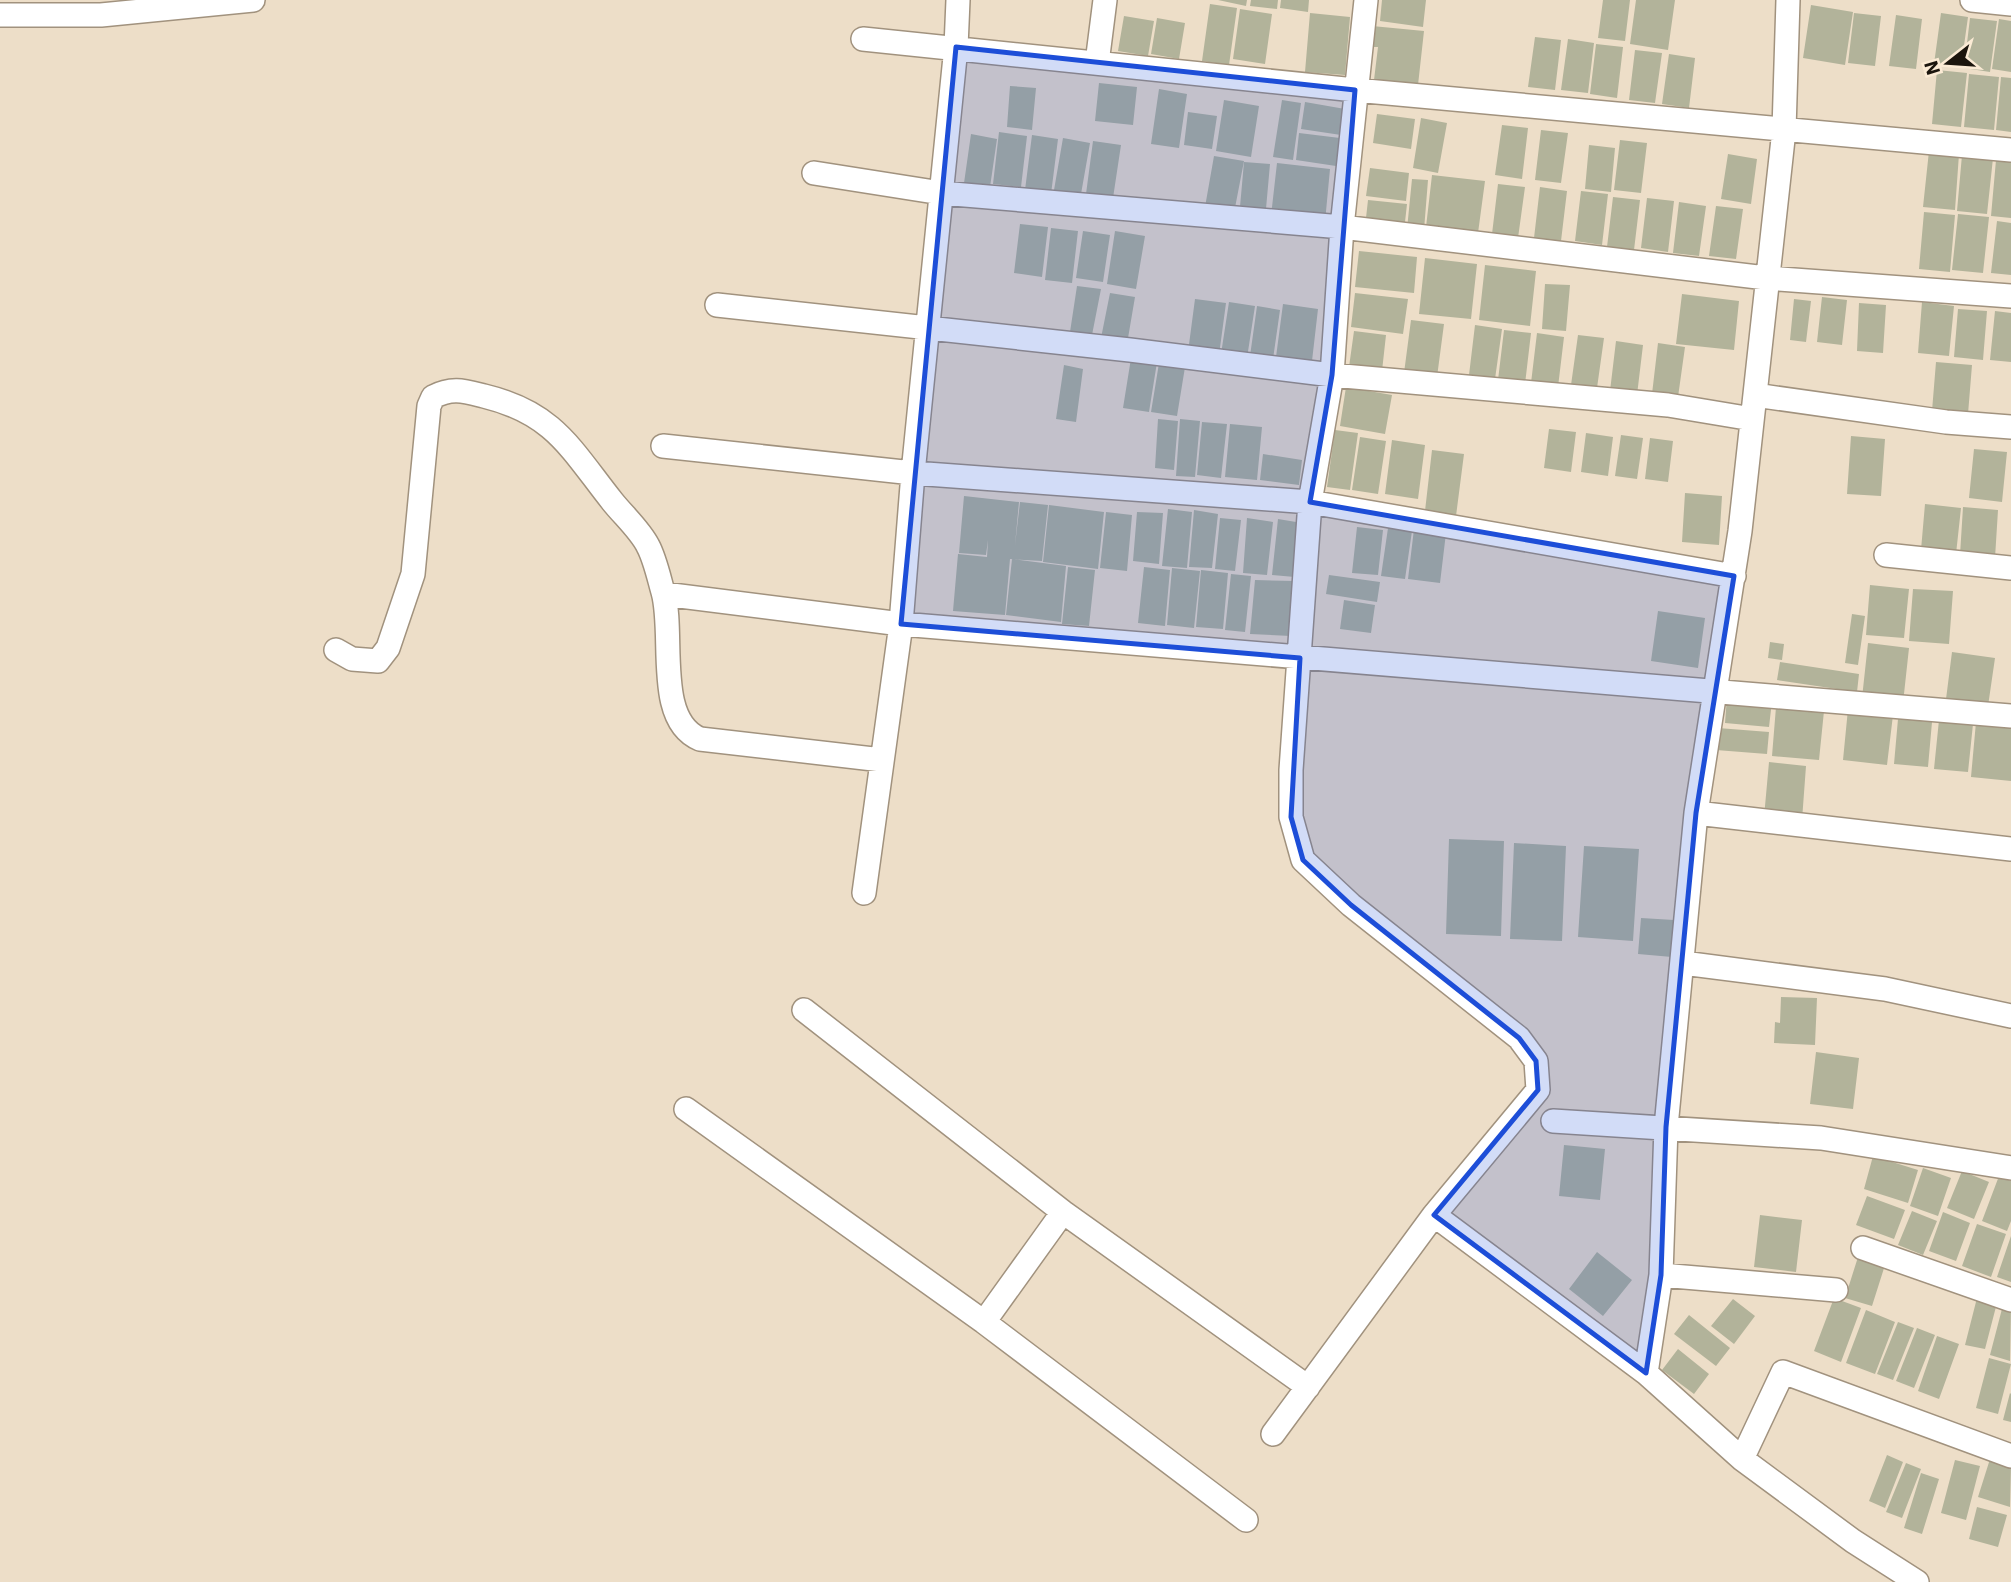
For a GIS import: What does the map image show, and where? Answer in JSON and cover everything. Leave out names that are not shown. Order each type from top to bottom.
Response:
[{"type":"street","points":[[0,15],[253,0]]},
{"type":"street","points":[[864,893],[901,624],[926,328],[956,47],[958,0]]},
{"type":"street","points":[[1097,63],[1105,0]]},
{"type":"street","points":[[1273,1434],[1434,1216],[1538,1090],[1536,1061],[1519,1038],[1351,905],[1303,860],[1291,817],[1291,770],[1310,502],[1332,375],[1342,227],[1366,0]]},
{"type":"street","points":[[1646,1373],[1661,1275],[1666,1128],[1696,813],[1734,576],[1784,130],[1788,0]]},
{"type":"street","points":[[1972,0],[2011,4]]},
{"type":"street","points":[[863,39],[1355,90],[2011,150]]},
{"type":"street","points":[[814,173],[941,193],[1342,227],[1766,278],[2011,296]]},
{"type":"street","points":[[717,305],[1332,375],[1668,405],[1752,419]]},
{"type":"street","points":[[336,650],[352,659],[378,660],[388,648],[414,574],[429,406],[433,397],[454,389],[516,404],[553,427],[649,547],[664,594],[668,620],[672,706],[678,722],[688,734],[700,739],[882,760]]},
{"type":"street","points":[[1755,395],[1946,422],[2011,427]]},
{"type":"street","points":[[663,446],[913,473],[1310,502],[1734,576]]},
{"type":"street","points":[[1886,555],[2011,568]]},
{"type":"street","points":[[664,594],[901,624],[2011,716]]},
{"type":"street","points":[[1696,813],[2011,849]]},
{"type":"street","points":[[1683,963],[1885,989],[2011,1016]]},
{"type":"street","points":[[804,1010],[1063,1212],[1308,1387]]},
{"type":"street","points":[[686,1109],[984,1322],[1246,1520]]},
{"type":"street","points":[[1553,1121],[1821,1138],[2011,1168]]},
{"type":"street","points":[[984,1322],[1063,1212]]},
{"type":"street","points":[[1434,1216],[1646,1373],[1742,1459],[1853,1541],[1917,1582]]},
{"type":"street","points":[[1863,1248],[2011,1300]]},
{"type":"street","points":[[1661,1275],[1836,1290]]},
{"type":"street","points":[[1742,1459],[1783,1372],[2011,1456]]},
{"type":"highlighted area","points":[[956,47],[1355,90],[1332,375],[1310,502],[1734,576],[1696,813],[1666,1127],[1661,1275],[1646,1373],[1434,1215],[1538,1090],[1536,1061],[1519,1038],[1351,905],[1303,860],[1291,817],[1300,658],[901,624]]},
{"type":"building","points":[[1218,0],[1247,0],[1246,6]]},
{"type":"building","points":[[1251,0],[1278,0],[1277,9],[1250,6]]},
{"type":"building","points":[[1281,0],[1309,0],[1308,12],[1280,8]]},
{"type":"building","points":[[1382,0],[1426,0],[1423,27],[1380,21]]},
{"type":"building","points":[[1603,0],[1630,0],[1625,41],[1598,38]]},
{"type":"building","points":[[1636,0],[1675,0],[1668,50],[1630,44]]},
{"type":"building","points":[[1210,4],[1237,8],[1229,65],[1202,61]]},
{"type":"building","points":[[1811,5],[1853,12],[1845,65],[1803,58]]},
{"type":"building","points":[[1240,9],[1272,14],[1265,64],[1233,59]]},
{"type":"building","points":[[1310,13],[1350,17],[1345,75],[1305,72]]},
{"type":"building","points":[[1854,13],[1881,16],[1875,66],[1848,63]]},
{"type":"building","points":[[1941,13],[1968,17],[1961,67],[1934,64]]},
{"type":"building","points":[[1896,15],[1922,19],[1916,69],[1889,66]]},
{"type":"building","points":[[1124,16],[1154,21],[1148,56],[1118,51]]},
{"type":"building","points":[[1157,18],[1185,23],[1179,59],[1151,54]]},
{"type":"building","points":[[1970,18],[1997,21],[1990,72],[1964,68]]},
{"type":"building","points":[[1999,19],[2011,21],[2011,72],[1992,69]]},
{"type":"building","points":[[1372,26],[1424,31],[1418,85],[1374,80],[1378,47],[1370,47]]},
{"type":"building","points":[[1535,37],[1561,40],[1555,90],[1528,87]]},
{"type":"building","points":[[1568,39],[1594,43],[1588,93],[1561,90]]},
{"type":"building","points":[[1596,44],[1623,47],[1617,98],[1590,94]]},
{"type":"building","points":[[1635,50],[1662,53],[1655,103],[1629,100]]},
{"type":"building","points":[[1669,54],[1695,58],[1689,108],[1662,104]]},
{"type":"building","points":[[1937,70],[1967,73],[1961,127],[1932,124]]},
{"type":"building","points":[[1969,74],[1999,77],[1994,130],[1964,127]]},
{"type":"building","points":[[2001,77],[2011,78],[2011,132],[1996,130]]},
{"type":"building","points":[[1099,83],[1137,87],[1133,125],[1095,121]]},
{"type":"building","points":[[1010,86],[1036,88],[1032,130],[1007,127]]},
{"type":"building","points":[[1159,89],[1187,94],[1179,148],[1151,144]]},
{"type":"building","points":[[1224,100],[1259,106],[1251,157],[1216,151]]},
{"type":"building","points":[[1282,100],[1301,103],[1293,160],[1273,157]]},
{"type":"building","points":[[1305,102],[1345,109],[1341,135],[1301,129]]},
{"type":"building","points":[[1188,112],[1217,116],[1212,149],[1184,145]]},
{"type":"building","points":[[1377,114],[1415,119],[1411,149],[1373,143]]},
{"type":"building","points":[[1421,118],[1447,123],[1438,173],[1413,168]]},
{"type":"building","points":[[1502,125],[1528,128],[1522,179],[1495,175]]},
{"type":"building","points":[[1541,130],[1568,133],[1561,183],[1535,180]]},
{"type":"building","points":[[999,132],[1027,136],[1021,187],[993,184]]},
{"type":"building","points":[[1299,133],[1340,138],[1336,166],[1296,160]]},
{"type":"building","points":[[971,134],[997,139],[990,187],[964,183]]},
{"type":"building","points":[[1032,135],[1058,139],[1051,194],[1025,190]]},
{"type":"building","points":[[1063,138],[1090,143],[1081,194],[1054,190]]},
{"type":"building","points":[[1620,140],[1647,143],[1641,193],[1614,190]]},
{"type":"building","points":[[1093,141],[1121,145],[1113,198],[1086,194]]},
{"type":"building","points":[[1589,145],[1615,148],[1611,192],[1585,189]]},
{"type":"building","points":[[1929,151],[1959,154],[1955,210],[1923,207]]},
{"type":"building","points":[[1728,154],[1757,159],[1751,204],[1721,199]]},
{"type":"building","points":[[1962,155],[1993,158],[1987,214],[1957,211]]},
{"type":"building","points":[[1214,156],[1244,161],[1234,213],[1205,207]]},
{"type":"building","points":[[1996,160],[2011,161],[2011,218],[1991,216]]},
{"type":"building","points":[[1244,162],[1270,164],[1265,220],[1239,218]]},
{"type":"building","points":[[1277,163],[1330,169],[1325,222],[1271,216]]},
{"type":"building","points":[[1370,168],[1409,173],[1406,201],[1366,196]]},
{"type":"building","points":[[1432,175],[1485,181],[1478,233],[1426,227]]},
{"type":"building","points":[[1412,179],[1428,180],[1424,230],[1407,229]]},
{"type":"building","points":[[1498,184],[1525,187],[1518,238],[1492,234]]},
{"type":"building","points":[[1540,187],[1567,191],[1561,241],[1534,238]]},
{"type":"building","points":[[1581,191],[1608,194],[1602,245],[1575,241]]},
{"type":"building","points":[[1613,197],[1640,200],[1634,250],[1607,247]]},
{"type":"building","points":[[1647,198],[1674,201],[1668,252],[1641,248]]},
{"type":"building","points":[[1368,200],[1407,204],[1404,231],[1365,227]]},
{"type":"building","points":[[1679,202],[1706,206],[1699,256],[1673,253]]},
{"type":"building","points":[[1716,206],[1743,209],[1736,259],[1709,256]]},
{"type":"building","points":[[1924,212],[1955,215],[1950,272],[1919,269]]},
{"type":"building","points":[[1958,214],[1989,217],[1983,273],[1952,270]]},
{"type":"building","points":[[1997,221],[2011,223],[2011,275],[1991,273]]},
{"type":"building","points":[[1020,224],[1048,227],[1042,277],[1014,273]]},
{"type":"building","points":[[1051,228],[1078,231],[1072,283],[1045,280]]},
{"type":"building","points":[[1083,231],[1110,235],[1103,282],[1076,278]]},
{"type":"building","points":[[1115,231],[1145,236],[1136,289],[1107,284]]},
{"type":"building","points":[[1359,251],[1417,257],[1414,293],[1355,287]]},
{"type":"building","points":[[1425,258],[1477,264],[1471,319],[1419,314]]},
{"type":"building","points":[[1485,265],[1536,271],[1530,326],[1479,320]]},
{"type":"building","points":[[1545,284],[1570,285],[1566,331],[1542,329]]},
{"type":"building","points":[[1077,286],[1101,289],[1092,335],[1070,332]]},
{"type":"building","points":[[1110,293],[1135,297],[1127,344],[1101,338]]},
{"type":"building","points":[[1355,293],[1408,299],[1403,334],[1351,327]]},
{"type":"building","points":[[1682,294],[1739,301],[1734,350],[1676,344]]},
{"type":"building","points":[[1822,297],[1847,300],[1842,345],[1817,342]]},
{"type":"building","points":[[1195,299],[1226,303],[1219,355],[1188,352]]},
{"type":"building","points":[[1794,299],[1811,301],[1806,342],[1790,340]]},
{"type":"building","points":[[1229,302],[1255,306],[1247,358],[1221,354]]},
{"type":"building","points":[[1922,302],[1954,306],[1949,356],[1918,353]]},
{"type":"building","points":[[1859,303],[1886,305],[1883,353],[1857,351]]},
{"type":"building","points":[[1283,304],[1318,309],[1312,361],[1276,357]]},
{"type":"building","points":[[1257,306],[1280,310],[1273,359],[1250,356]]},
{"type":"building","points":[[1958,309],[1987,311],[1983,360],[1954,357]]},
{"type":"building","points":[[1995,311],[2011,313],[2011,362],[1990,360]]},
{"type":"building","points":[[1411,320],[1444,324],[1437,377],[1404,373]]},
{"type":"building","points":[[1475,325],[1502,329],[1495,379],[1469,375]]},
{"type":"building","points":[[1504,330],[1531,333],[1525,384],[1498,380]]},
{"type":"building","points":[[1354,331],[1386,335],[1382,371],[1349,367]]},
{"type":"building","points":[[1537,333],[1564,337],[1558,387],[1531,383]]},
{"type":"building","points":[[1578,335],[1604,338],[1597,388],[1571,385]]},
{"type":"building","points":[[1616,341],[1643,345],[1637,395],[1610,391]]},
{"type":"building","points":[[1658,343],[1685,347],[1678,397],[1652,394]]},
{"type":"building","points":[[1132,352],[1158,356],[1149,412],[1123,408]]},
{"type":"building","points":[[1160,357],[1186,361],[1177,416],[1151,412]]},
{"type":"building","points":[[1936,362],[1972,365],[1968,414],[1932,411]]},
{"type":"building","points":[[1064,365],[1083,369],[1076,422],[1056,419]]},
{"type":"building","points":[[1346,387],[1392,395],[1385,434],[1340,426]]},
{"type":"building","points":[[1158,419],[1178,421],[1174,470],[1155,468]]},
{"type":"building","points":[[1180,419],[1200,421],[1195,477],[1176,476]]},
{"type":"building","points":[[1202,422],[1227,424],[1221,478],[1197,475]]},
{"type":"building","points":[[1230,424],[1262,427],[1257,480],[1225,477]]},
{"type":"building","points":[[1549,429],[1576,432],[1571,472],[1544,468]]},
{"type":"building","points":[[1335,430],[1358,433],[1350,490],[1327,487]]},
{"type":"building","points":[[1586,433],[1613,437],[1608,476],[1581,472]]},
{"type":"building","points":[[1621,435],[1643,438],[1637,479],[1615,476]]},
{"type":"building","points":[[1851,436],[1885,439],[1881,496],[1847,494]]},
{"type":"building","points":[[1360,437],[1386,441],[1378,494],[1352,490]]},
{"type":"building","points":[[1650,438],[1673,441],[1668,482],[1645,479]]},
{"type":"building","points":[[1392,440],[1425,445],[1418,499],[1385,494]]},
{"type":"building","points":[[1974,449],[2007,452],[2002,502],[1969,498]]},
{"type":"building","points":[[1432,450],[1464,454],[1456,516],[1425,511]]},
{"type":"building","points":[[1263,454],[1302,460],[1299,485],[1260,480]]},
{"type":"building","points":[[1685,493],[1722,496],[1719,545],[1682,542]]},
{"type":"building","points":[[964,496],[1019,502],[1015,545],[1020,502],[1048,505],[1042,561],[1010,559],[1005,615],[953,611],[958,554],[987,557],[988,540],[986,555],[959,553]]},
{"type":"building","points":[[1925,504],[1961,508],[1956,554],[1921,550]]},
{"type":"building","points":[[1049,505],[1104,512],[1098,569],[1043,562]]},
{"type":"building","points":[[1963,507],[1998,510],[1995,558],[1960,555]]},
{"type":"building","points":[[1168,509],[1192,512],[1187,568],[1162,566]]},
{"type":"building","points":[[1194,510],[1218,514],[1212,568],[1189,567]]},
{"type":"building","points":[[1106,512],[1132,515],[1127,571],[1100,568]]},
{"type":"building","points":[[1137,512],[1163,513],[1159,564],[1133,561]]},
{"type":"building","points":[[1220,518],[1241,520],[1235,571],[1215,569]]},
{"type":"building","points":[[1247,518],[1273,522],[1267,575],[1243,573]]},
{"type":"building","points":[[1278,519],[1302,523],[1295,577],[1272,575]]},
{"type":"building","points":[[1357,527],[1383,530],[1378,575],[1352,573]]},
{"type":"building","points":[[1388,528],[1412,531],[1405,579],[1381,576]]},
{"type":"building","points":[[1414,529],[1446,533],[1440,583],[1408,579]]},
{"type":"building","points":[[1012,559],[1066,566],[1061,622],[1006,615]]},
{"type":"building","points":[[1068,567],[1095,570],[1089,626],[1062,624]]},
{"type":"building","points":[[1144,567],[1170,570],[1165,626],[1138,623]]},
{"type":"building","points":[[1172,568],[1200,571],[1194,628],[1167,625]]},
{"type":"building","points":[[1201,570],[1228,573],[1223,629],[1196,627]]},
{"type":"building","points":[[1231,574],[1251,576],[1245,632],[1225,630]]},
{"type":"building","points":[[1329,575],[1380,582],[1377,602],[1326,594]]},
{"type":"building","points":[[1255,580],[1295,581],[1291,636],[1250,634]]},
{"type":"building","points":[[1870,585],[1909,589],[1904,638],[1866,635]]},
{"type":"building","points":[[1913,589],[1953,591],[1949,644],[1909,641]]},
{"type":"building","points":[[1344,600],[1375,605],[1371,633],[1340,629]]},
{"type":"building","points":[[1658,611],[1705,618],[1698,668],[1651,661]]},
{"type":"building","points":[[1852,614],[1865,616],[1858,665],[1845,663]]},
{"type":"building","points":[[1770,642],[1784,644],[1782,660],[1768,658]]},
{"type":"building","points":[[1868,643],[1909,648],[1903,703],[1862,698]]},
{"type":"building","points":[[1952,652],[1995,658],[1987,713],[1945,707]]},
{"type":"building","points":[[1780,662],[1859,674],[1857,692],[1777,680]]},
{"type":"building","points":[[1727,697],[1772,701],[1769,727],[1725,723]]},
{"type":"building","points":[[1776,707],[1824,711],[1819,760],[1772,756]]},
{"type":"building","points":[[1848,709],[1893,715],[1887,765],[1843,760]]},
{"type":"building","points":[[1898,719],[1932,722],[1928,767],[1894,764]]},
{"type":"building","points":[[1939,720],[1973,724],[1968,772],[1934,769]]},
{"type":"building","points":[[1976,722],[2011,726],[2011,781],[1971,777]]},
{"type":"building","points":[[1718,728],[1769,732],[1767,754],[1716,750]]},
{"type":"building","points":[[1769,762],[1806,766],[1802,820],[1764,817]]},
{"type":"building","points":[[1449,839],[1504,841],[1501,936],[1446,934]]},
{"type":"building","points":[[1514,843],[1566,846],[1562,941],[1510,939]]},
{"type":"building","points":[[1584,846],[1639,849],[1633,941],[1578,937]]},
{"type":"building","points":[[1641,918],[1674,920],[1672,957],[1638,954]]},
{"type":"building","points":[[1781,997],[1817,998],[1815,1045],[1774,1043],[1775,1022],[1780,1023]]},
{"type":"building","points":[[1816,1052],[1859,1058],[1853,1109],[1810,1104]]},
{"type":"building","points":[[1564,1145],[1605,1149],[1600,1200],[1559,1196]]},
{"type":"building","points":[[1873,1156],[1918,1170],[1908,1203],[1864,1189]]},
{"type":"building","points":[[1923,1168],[1951,1178],[1938,1216],[1910,1206]]},
{"type":"building","points":[[1962,1171],[1989,1182],[1974,1219],[1947,1208]]},
{"type":"building","points":[[1999,1176],[2011,1181],[2011,1221],[2007,1231],[1982,1221]]},
{"type":"building","points":[[1867,1196],[1905,1210],[1894,1239],[1856,1225]]},
{"type":"building","points":[[1912,1211],[1937,1221],[1923,1255],[1898,1245]]},
{"type":"building","points":[[1943,1212],[1970,1223],[1956,1261],[1929,1251]]},
{"type":"building","points":[[1760,1215],[1802,1220],[1796,1272],[1754,1267]]},
{"type":"building","points":[[1977,1224],[2006,1234],[1991,1277],[1962,1266]]},
{"type":"building","points":[[2011,1236],[2011,1282],[1997,1277]]},
{"type":"building","points":[[1597,1252],[1632,1280],[1603,1316],[1569,1289]]},
{"type":"building","points":[[1858,1257],[1885,1265],[1872,1306],[1845,1298]]},
{"type":"building","points":[[1978,1294],[1998,1299],[1985,1349],[1965,1345]]},
{"type":"building","points":[[1834,1298],[1861,1308],[1841,1362],[1814,1351]]},
{"type":"building","points":[[1733,1299],[1755,1316],[1734,1344],[1711,1326]]},
{"type":"building","points":[[2003,1305],[2011,1307],[2010,1361],[1990,1355]]},
{"type":"building","points":[[1866,1310],[1895,1322],[1875,1374],[1846,1363]]},
{"type":"building","points":[[1689,1315],[1730,1348],[1716,1366],[1674,1334]]},
{"type":"building","points":[[1898,1322],[1914,1328],[1893,1380],[1877,1374]]},
{"type":"building","points":[[1917,1328],[1935,1335],[1914,1388],[1896,1381]]},
{"type":"building","points":[[1937,1336],[1959,1344],[1939,1399],[1918,1391]]},
{"type":"building","points":[[1678,1349],[1709,1374],[1694,1394],[1662,1370]]},
{"type":"building","points":[[1989,1358],[2011,1364],[1998,1414],[1976,1408]]},
{"type":"building","points":[[2011,1394],[2011,1422],[2003,1420]]},
{"type":"building","points":[[1887,1455],[1903,1462],[1885,1508],[1869,1501]]},
{"type":"building","points":[[1990,1459],[2011,1466],[2010,1507],[1978,1497]]},
{"type":"building","points":[[1955,1460],[1980,1466],[1966,1520],[1941,1513]]},
{"type":"building","points":[[1906,1463],[1921,1469],[1902,1518],[1886,1512]]},
{"type":"building","points":[[1921,1473],[1939,1479],[1922,1534],[1904,1528]]},
{"type":"building","points":[[1977,1507],[2007,1515],[1998,1547],[1969,1539]]}]
